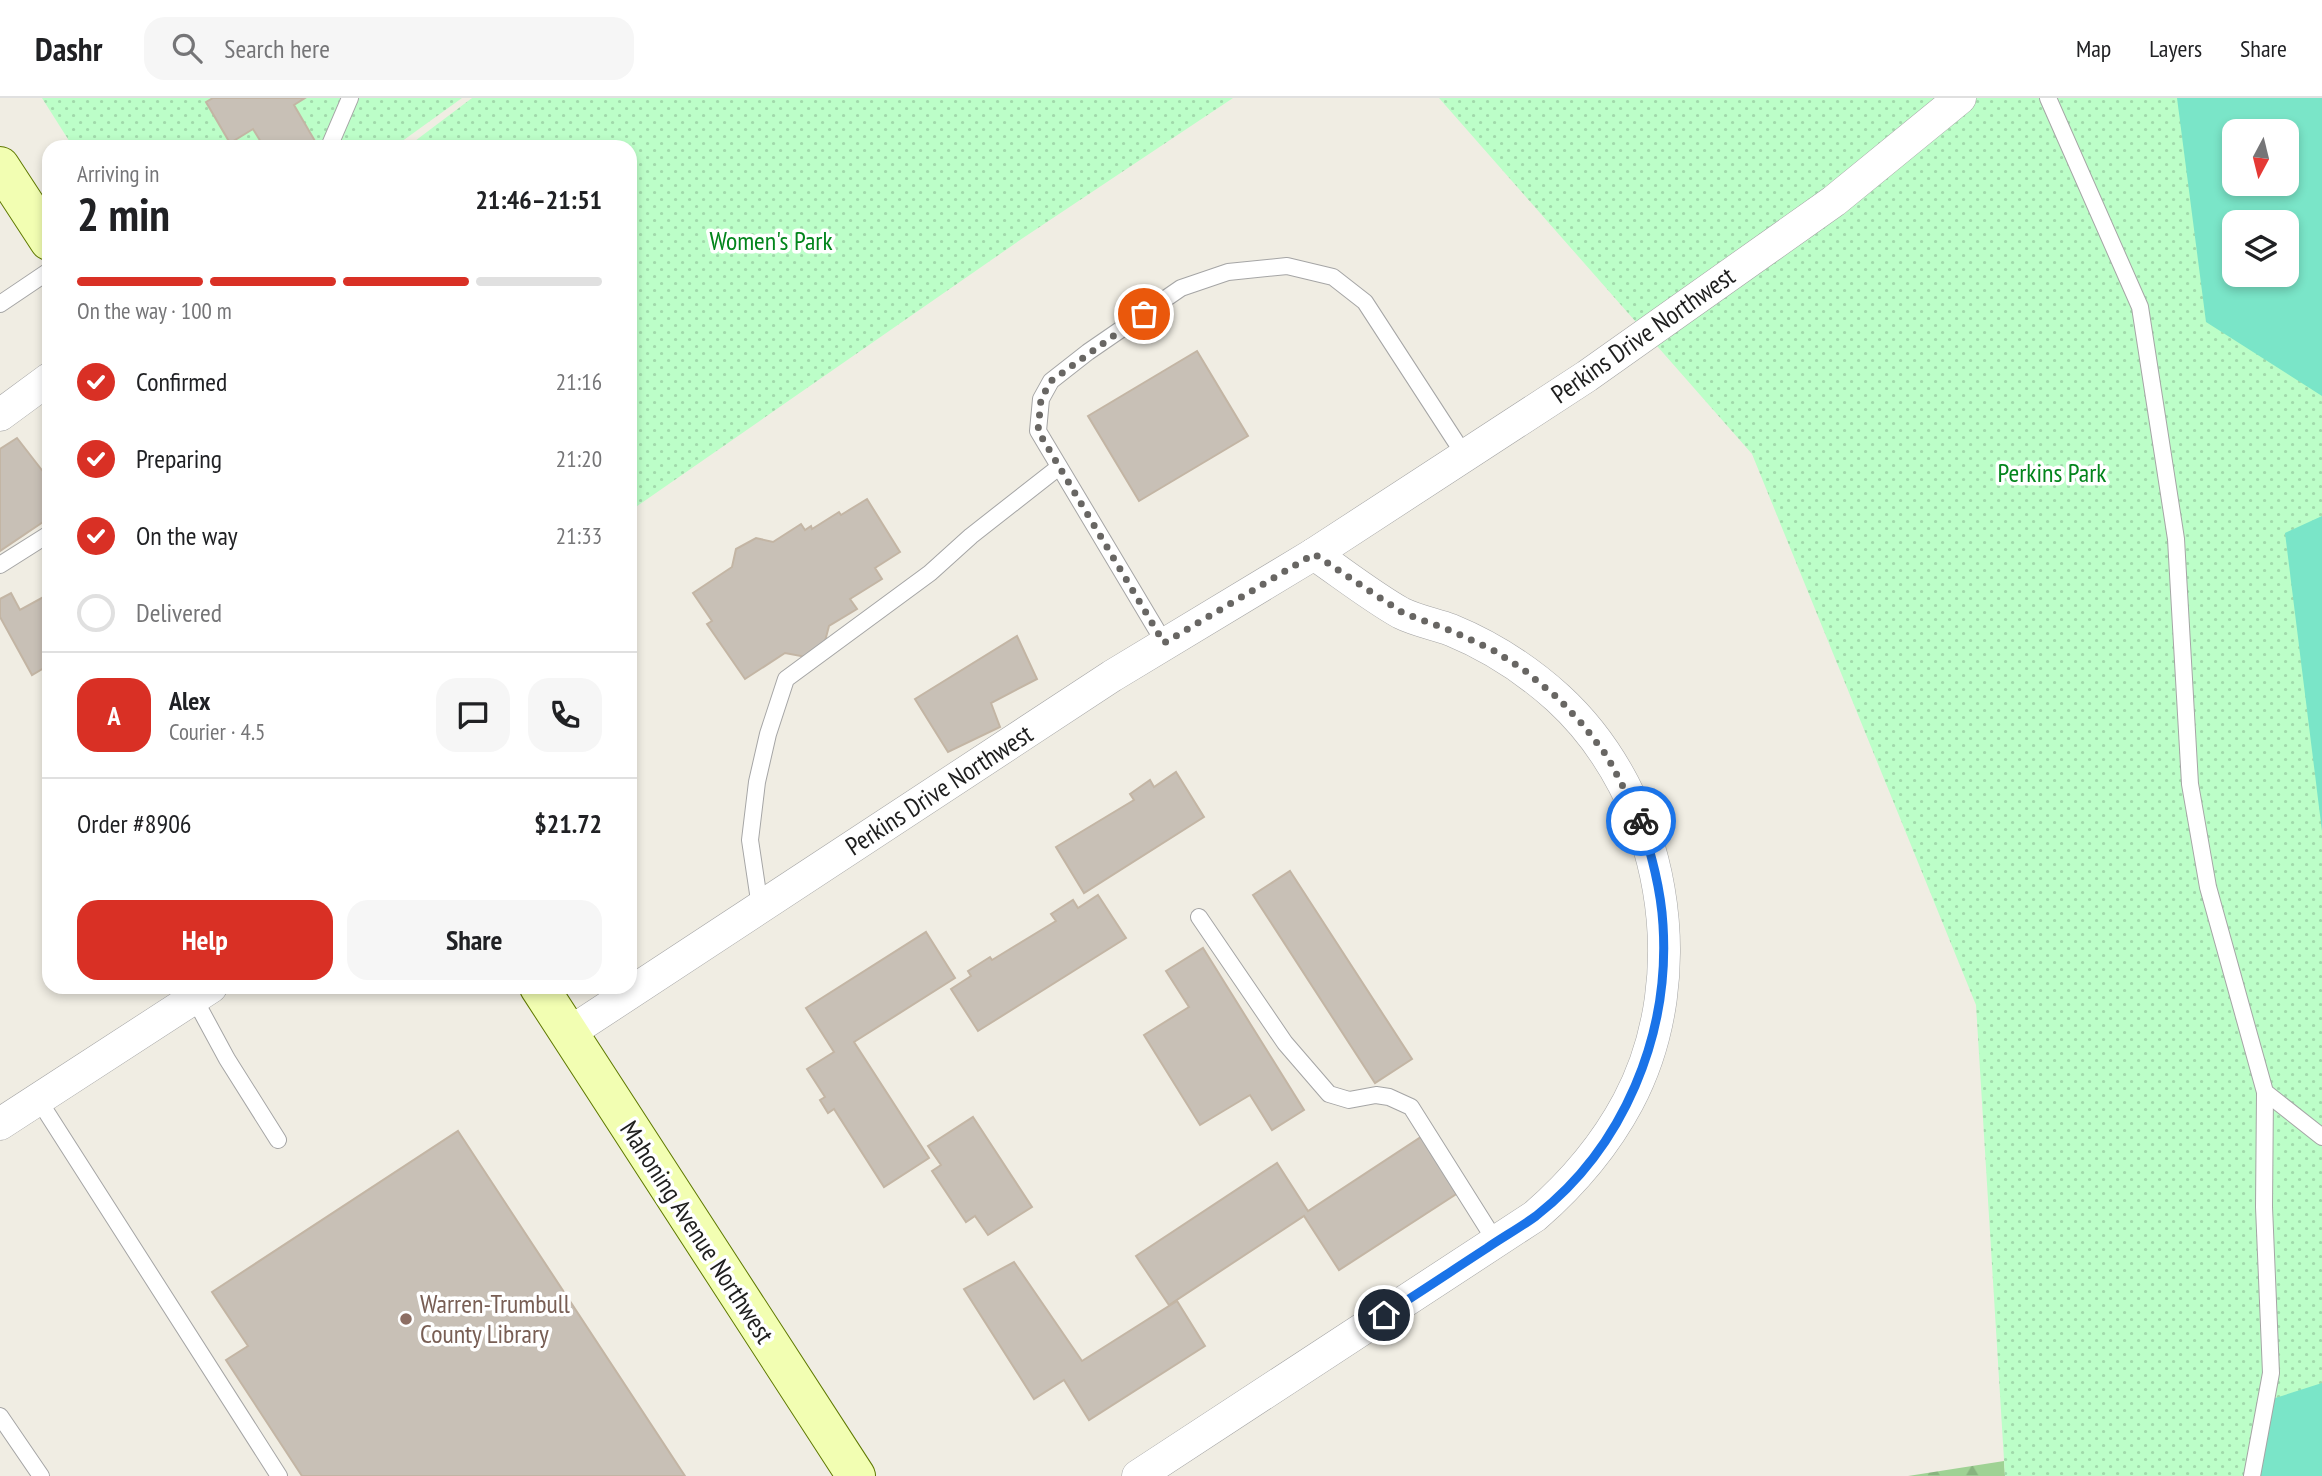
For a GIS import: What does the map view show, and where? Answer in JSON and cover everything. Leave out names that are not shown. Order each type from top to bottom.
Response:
[{"type":"main road","points":[[0,166],[42,230]]},
{"type":"main road","name":"Mahoning Avenue Northwest","points":[[543,994],[856,1476]]},
{"type":"street","name":"Perkins Drive Northwest","points":[[637,988],[1164,643],[1314,554],[1587,376],[1834,201],[1960,98]]},
{"type":"street","points":[[0,415],[42,384]]},
{"type":"street","points":[[1138,1476],[1535,1216],[1567,1188],[1600,1149],[1629,1101],[1647,1057],[1658,1013],[1664,969],[1659,887],[1641,822],[1607,756],[1559,699],[1524,670],[1493,650],[1403,613],[1314,554]]},
{"type":"street","points":[[0,1124],[200,994]]},
{"type":"street","name":"Perkins Drive Northwest","points":[[569,1033],[628,994]]},
{"type":"lane","points":[[332,140],[350,98]]},
{"type":"lane","points":[[2048,98],[2140,307],[2176,539],[2190,784],[2208,887],[2265,1092],[2264,1207],[2271,1373],[2252,1476]]},
{"type":"lane","points":[[1164,643],[1038,431],[1041,399],[1051,381],[1181,288],[1228,272],[1287,266],[1333,277],[1365,302],[1465,456]]},
{"type":"lane","points":[[0,304],[42,276]]},
{"type":"lane","points":[[760,907],[750,840],[757,782],[768,734],[786,679],[930,573],[971,536],[1059,467]]},
{"type":"lane","points":[[0,565],[42,538]]},
{"type":"lane","points":[[1199,917],[1285,1043],[1329,1094],[1349,1100],[1376,1095],[1389,1097],[1411,1107],[1496,1242]]},
{"type":"lane","points":[[202,994],[227,1059],[278,1140]]},
{"type":"lane","points":[[2265,1092],[2322,1137]]},
{"type":"lane","points":[[38,1099],[279,1476]]},
{"type":"lane","points":[[0,1416],[41,1476]]},
{"type":"green space","points":[[42,98],[462,98],[404,140],[69,140]]},
{"type":"green space","name":"Women's Park","points":[[472,98],[1233,98],[1023,238],[637,506],[637,140],[416,140]]},
{"type":"green space","name":"Perkins Park","points":[[1439,98],[2322,98],[2322,1476],[2005,1476],[1976,1005],[1752,454]]},
{"type":"green space","points":[[2177,98],[2322,98],[2322,396],[2206,322]]},
{"type":"green space","points":[[2322,516],[2322,831],[2285,533]]},
{"type":"green space","points":[[2322,1383],[2322,1476],[2254,1476],[2266,1401]]},
{"type":"green space","points":[[2004,1461],[2005,1476],[1908,1476]]},
{"type":"building","points":[[213,98],[305,98],[294,105],[314,140],[260,140],[253,129],[235,140],[228,140],[206,102]]},
{"type":"building","points":[[1197,351],[1248,436],[1139,501],[1088,416]]},
{"type":"building","points":[[17,438],[42,470],[42,523],[0,551],[0,449]]},
{"type":"building","points":[[867,499],[900,552],[875,568],[882,579],[850,599],[857,609],[829,626],[824,645],[806,657],[785,653],[745,679],[707,624],[712,621],[693,593],[732,567],[736,549],[756,538],[773,542],[801,524],[805,530],[811,526],[812,529]]},
{"type":"building","points":[[11,593],[20,610],[42,598],[42,669],[32,675],[0,617],[0,599]]},
{"type":"building","points":[[1017,636],[1037,679],[991,703],[1000,727],[948,752],[915,699]]},
{"type":"building","points":[[1176,772],[1204,817],[1084,893],[1056,847],[1134,800],[1130,794],[1150,780],[1154,787]]},
{"type":"building","points":[[1290,871],[1412,1059],[1375,1083],[1253,895]]},
{"type":"building","points":[[1098,895],[1126,938],[978,1031],[951,989],[971,976],[968,971],[990,957],[992,960],[1056,921],[1051,914],[1073,900],[1078,908]]},
{"type":"building","points":[[926,932],[955,978],[854,1042],[929,1158],[884,1187],[834,1109],[828,1113],[820,1100],[825,1097],[807,1069],[834,1052],[806,1008]]},
{"type":"building","points":[[1203,948],[1304,1110],[1272,1130],[1250,1095],[1200,1125],[1144,1035],[1189,1007],[1166,971]]},
{"type":"building","points":[[973,1117],[1032,1207],[988,1235],[975,1216],[966,1222],[932,1171],[941,1165],[928,1146]]},
{"type":"building","name":"Warren-Trumbull County Library","points":[[458,1131],[685,1476],[302,1476],[226,1360],[248,1346],[212,1292]]},
{"type":"building","points":[[1424,1135],[1461,1191],[1339,1270],[1304,1216],[1169,1305],[1136,1256],[1277,1163],[1308,1211]]},
{"type":"building","points":[[1014,1262],[1082,1361],[1177,1301],[1205,1346],[1089,1420],[1064,1380],[1034,1399],[964,1289]]},
{"type":"way so far","points":[[1144,314],[1051,381],[1041,399],[1038,431],[1164,643],[1314,554],[1403,613],[1493,650],[1524,670],[1559,699],[1584,726],[1607,756],[1641,821]]},
{"type":"place","name":"Warren-Trumbull County Library","points":[[406,1319]]},
{"type":"route","points":[[1384,1315],[1535,1216],[1567,1188],[1600,1149],[1629,1101],[1647,1057],[1658,1013],[1664,969],[1659,887],[1641,821]]}]
